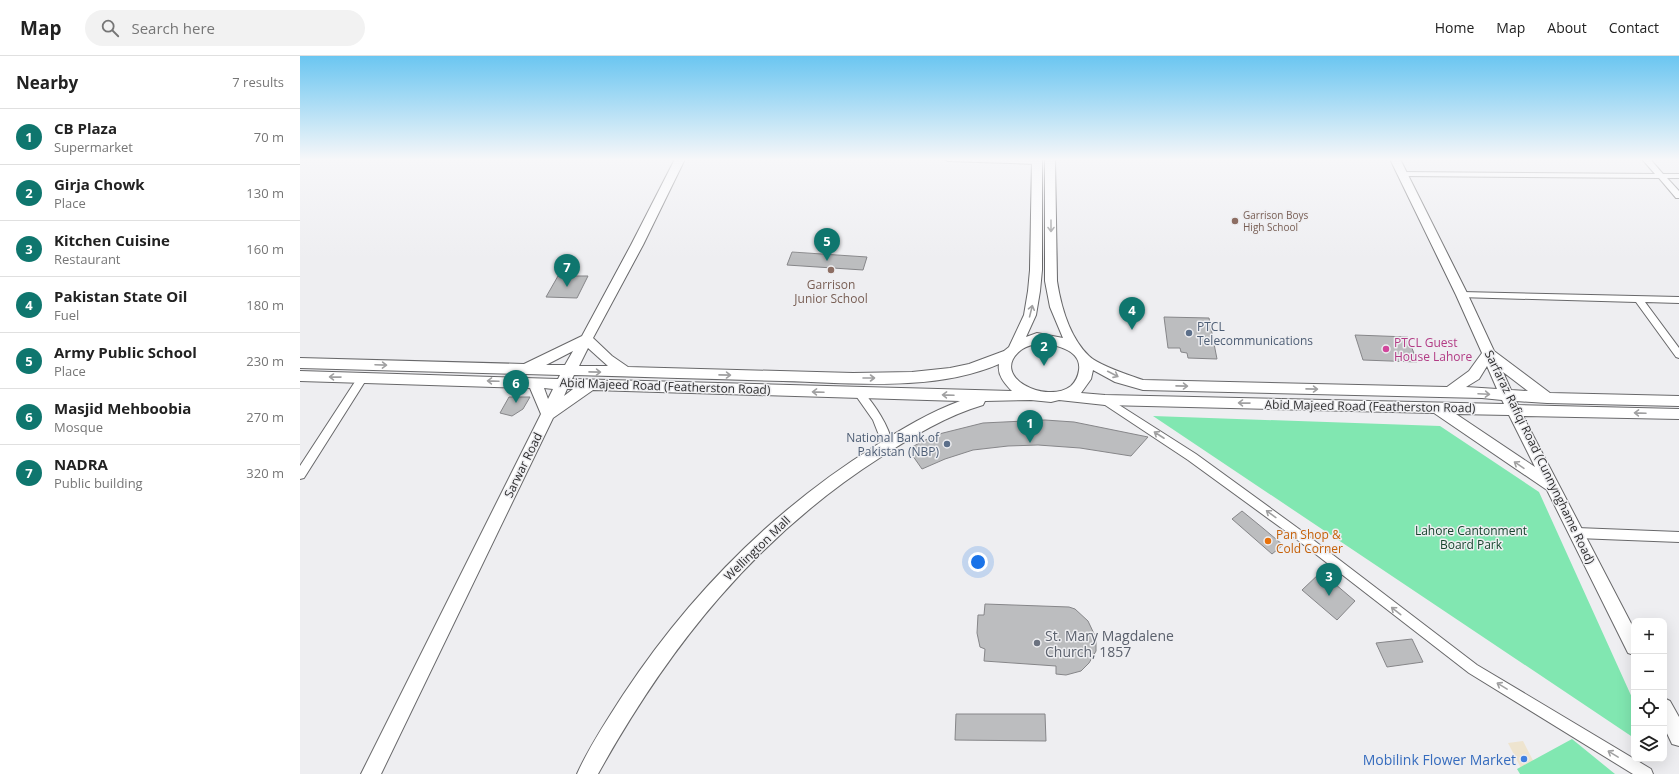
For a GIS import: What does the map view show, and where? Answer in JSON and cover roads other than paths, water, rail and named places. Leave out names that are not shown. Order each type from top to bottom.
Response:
[{"type":"main road","name":"Sarwar Road","points":[[371,774],[566,377],[637,245],[663,193]]},
{"type":"main road","points":[[1037,193],[1036,270],[1030,315],[1004,366],[1007,378],[1016,388],[1029,396],[1051,398],[1074,391],[1083,382],[1087,371],[1085,360],[1073,346],[1056,308],[1053,297],[1051,281],[1050,193]]},
{"type":"main road","name":"Sarfaraz Rafiqi Road (Cunnynghame Road)","points":[[1411,193],[1462,295],[1510,402],[1631,641]]},
{"type":"main road","points":[[1011,351],[1025,341],[1037,338],[1056,340],[1073,346]]},
{"type":"main road","points":[[526,369],[586,339],[600,354],[626,372]]},
{"type":"main road","name":"Abid Majeed Road (Featherston Road)","points":[[300,376],[534,382],[566,377],[626,372],[853,378],[920,378],[960,372],[993,362],[1011,351]]},
{"type":"main road","points":[[1450,392],[1474,375],[1488,354],[1547,398]]},
{"type":"main road","name":"Abid Majeed Road (Featherston Road)","points":[[1085,360],[1120,378],[1143,385],[1450,392],[1510,402],[1679,414]]},
{"type":"main road","name":"Abid Majeed Road (Featherston Road)","points":[[300,363],[526,369],[591,384],[859,393],[1029,396]]},
{"type":"main road","points":[[534,382],[548,414],[591,384]]},
{"type":"main road","name":"Wellington Mall","points":[[587,774],[630,699],[674,638],[720,583],[756,546],[804,503],[855,465],[951,409],[994,396]]},
{"type":"main road","name":"Abid Majeed Road (Featherston Road)","points":[[1061,396],[1105,400],[1437,408],[1547,398],[1679,401]]},
{"type":"main road","points":[[1437,408],[1552,487]]},
{"type":"main road","points":[[1667,713],[1679,737]]},
{"type":"street","points":[[1462,295],[1679,300]]},
{"type":"street","points":[[1638,299],[1679,355]]},
{"type":"street","points":[[300,475],[363,377]]},
{"type":"street","points":[[859,393],[878,419],[888,445]]},
{"type":"street","points":[[1105,400],[1192,457],[1289,527],[1473,669],[1646,774]]},
{"type":"street","points":[[1577,533],[1679,537]]},
{"type":"place","name":"Garrison Boys High School","points":[[1235,221]]},
{"type":"place","name":"Army Public School","points":[[827,261]]},
{"type":"place","name":"Garrison Junior School","points":[[831,270]]},
{"type":"place","name":"NADRA","points":[[567,287]]},
{"type":"place","name":"Pakistan State Oil","points":[[1132,330]]},
{"type":"place","name":"PTCL Telecommunications","points":[[1189,333]]},
{"type":"place","name":"PTCL Guest House Lahore","points":[[1386,349]]},
{"type":"place","name":"Girja Chowk","points":[[1044,366]]},
{"type":"place","name":"Masjid Mehboobia","points":[[516,403]]},
{"type":"place","name":"CB Plaza","points":[[1030,443]]},
{"type":"place","name":"National Bank of Pakistan (NBP)","points":[[947,444]]},
{"type":"place","name":"Pan Shop & Cold Corner","points":[[1268,541]]},
{"type":"place","name":"Kitchen Cuisine","points":[[1329,596]]},
{"type":"place","name":"St. Mary Magdalene Church, 1857","points":[[1037,643]]},
{"type":"place","name":"Mobilink Flower Market","points":[[1524,759]]},
{"type":"park label","name":"Lahore Cantonment Board Park","points":[[1471,537]]}]
